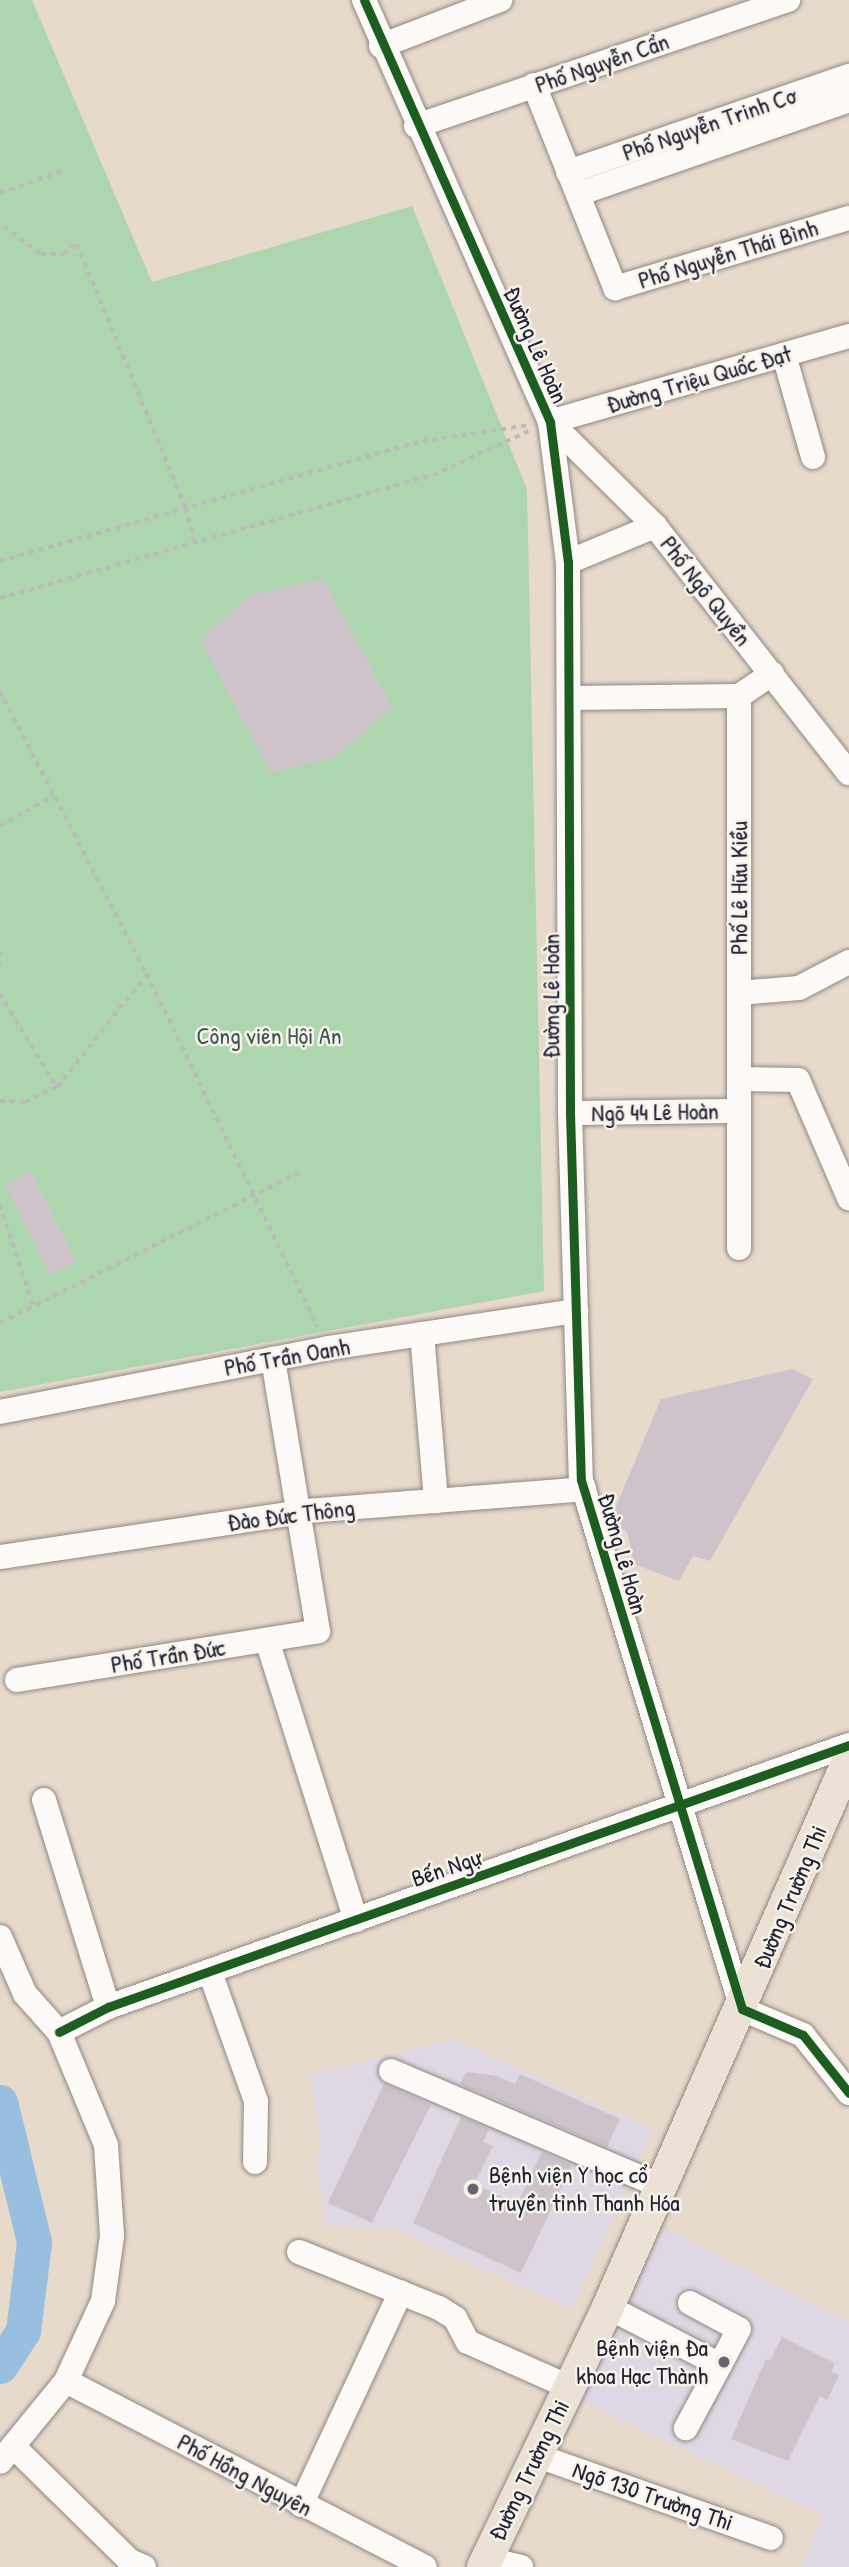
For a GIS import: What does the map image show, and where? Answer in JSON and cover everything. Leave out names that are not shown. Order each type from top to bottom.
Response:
[{"type":"main road","name":"Đường Trường Thi","points":[[485,2563],[608,2306],[742,2009],[849,1759]]},
{"type":"street","name":"Đường Lê Hoàn","points":[[364,0],[381,46],[550,422],[568,562],[570,1113],[584,1489],[677,1806],[742,2009]]},
{"type":"street","points":[[381,46],[500,0]]},
{"type":"street","name":"Phố Nguyễn Cẩn","points":[[416,125],[788,0]]},
{"type":"street","name":"Phố Nguyễn Trinh Cơ","points":[[573,183],[849,76]]},
{"type":"street","name":"Phố Nguyễn Thái Bình","points":[[534,85],[615,288],[849,218]]},
{"type":"street","name":"Phố Nguyễn Trinh Cơ","points":[[573,183],[849,100]]},
{"type":"street","name":"Đường Triệu Quốc Đạt","points":[[550,422],[849,336]]},
{"type":"street","points":[[784,355],[813,457]]},
{"type":"street","name":"Phố Ngô Quyền","points":[[550,422],[655,526],[849,773]]},
{"type":"street","points":[[568,562],[655,526]]},
{"type":"street","points":[[569,698],[739,696],[772,674]]},
{"type":"street","name":"Phố Lê Hữu Kiều","points":[[739,696],[739,1248]]},
{"type":"street","points":[[739,993],[799,988],[849,962]]},
{"type":"street","points":[[739,1079],[798,1080],[849,1198]]},
{"type":"street","name":"Ngõ 44 Lê Hoàn","points":[[570,1113],[739,1111]]},
{"type":"street","name":"Phố Trần Oanh","points":[[0,1412],[328,1348],[576,1311]]},
{"type":"street","points":[[422,1334],[436,1501]]},
{"type":"street","points":[[273,1359],[301,1511]]},
{"type":"street","name":"Đào Đức Thông","points":[[0,1557],[301,1511],[584,1489]]},
{"type":"street","name":"Phố Trần Đức","points":[[17,1680],[318,1631],[301,1511]]},
{"type":"street","points":[[267,1640],[356,1920]]},
{"type":"street","name":"Bến Ngự","points":[[59,2032],[108,2007],[849,1745]]},
{"type":"street","points":[[44,1800],[108,2007]]},
{"type":"street","points":[[0,1937],[25,1994],[59,2032],[106,2145],[112,2236],[103,2301],[66,2381],[6,2454],[144,2567]]},
{"type":"street","points":[[210,1972],[256,2101],[255,2162]]},
{"type":"street","points":[[742,2009],[803,2035],[849,2093]]},
{"type":"street","points":[[391,2071],[660,2186]]},
{"type":"street","points":[[299,2252],[401,2292],[455,2318],[468,2342],[569,2387]]},
{"type":"street","points":[[301,2505],[401,2292]]},
{"type":"street","points":[[686,2428],[739,2329],[690,2303]]},
{"type":"street","points":[[608,2306],[720,2365]]},
{"type":"street","name":"Phố Hồng Nguyên","points":[[66,2381],[425,2567]]},
{"type":"street","name":"Ngõ 130 Trường Thi","points":[[535,2455],[771,2538]]},
{"type":"street","points":[[485,2563],[521,2567]]},
{"type":"path","points":[[0,193],[65,170]]},
{"type":"path","points":[[4,227],[41,254],[63,254],[77,244],[186,508],[195,542]]},
{"type":"path","points":[[0,561],[422,441],[550,422]]},
{"type":"path","points":[[0,598],[433,475],[550,422]]},
{"type":"path","points":[[0,691],[148,974],[328,1348]]},
{"type":"path","points":[[0,826],[54,795]]},
{"type":"path","points":[[0,951],[0,969]]},
{"type":"path","points":[[0,1101],[25,1102],[57,1087],[148,974]]},
{"type":"path","points":[[0,994],[57,1087]]},
{"type":"path","points":[[0,1323],[302,1171]]},
{"type":"path","points":[[0,1205],[34,1308]]},
{"type":"shaded area","name":"Bệnh viện Y học cổ truyền tỉnh Thanh Hóa","points":[[453,2039],[653,2129],[572,2309],[396,2230],[325,2225],[316,2153],[322,2152],[310,2075]]},
{"type":"shaded area","name":"Bệnh viện Đa khoa Hạc Thành","points":[[664,2227],[849,2323],[849,2567],[801,2567],[822,2515],[581,2401]]},
{"type":"green space","name":"Công viên Hội An","points":[[0,0],[32,0],[152,282],[412,206],[527,489],[544,1291],[0,1392]]},
{"type":"building","points":[[323,578],[392,707],[334,758],[271,773],[200,639],[249,596]]},
{"type":"building","points":[[31,1171],[76,1262],[50,1275],[5,1184]]},
{"type":"building","points":[[792,1369],[813,1379],[710,1561],[693,1556],[679,1581],[634,1564],[627,1532],[610,1521],[661,1399]]},
{"type":"building","points":[[466,2072],[497,2076],[515,2084],[520,2074],[620,2119],[607,2147],[460,2084]]},
{"type":"building","points":[[384,2084],[431,2105],[372,2223],[328,2203]]},
{"type":"building","points":[[461,2117],[489,2129],[483,2142],[493,2146],[474,2184],[517,2204],[542,2152],[572,2165],[521,2273],[413,2223]]},
{"type":"building","points":[[782,2337],[835,2363],[831,2372],[839,2375],[827,2400],[820,2396],[788,2461],[731,2439],[766,2359],[770,2361]]},
{"type":"waterway","points":[[0,2102],[34,2242],[23,2331],[0,2366]]},
{"type":"cycle path","points":[[364,0],[550,422],[568,562],[570,1113],[581,1480],[742,2009],[803,2035],[849,2093]]},
{"type":"cycle path","points":[[59,2032],[108,2007],[849,1745]]},
{"type":"place","name":"Bệnh viện Y học cổ truyền tỉnh Thanh Hóa","points":[[473,2189]]},
{"type":"place","name":"Bệnh viện Đa khoa Hạc Thành","points":[[724,2362]]}]
